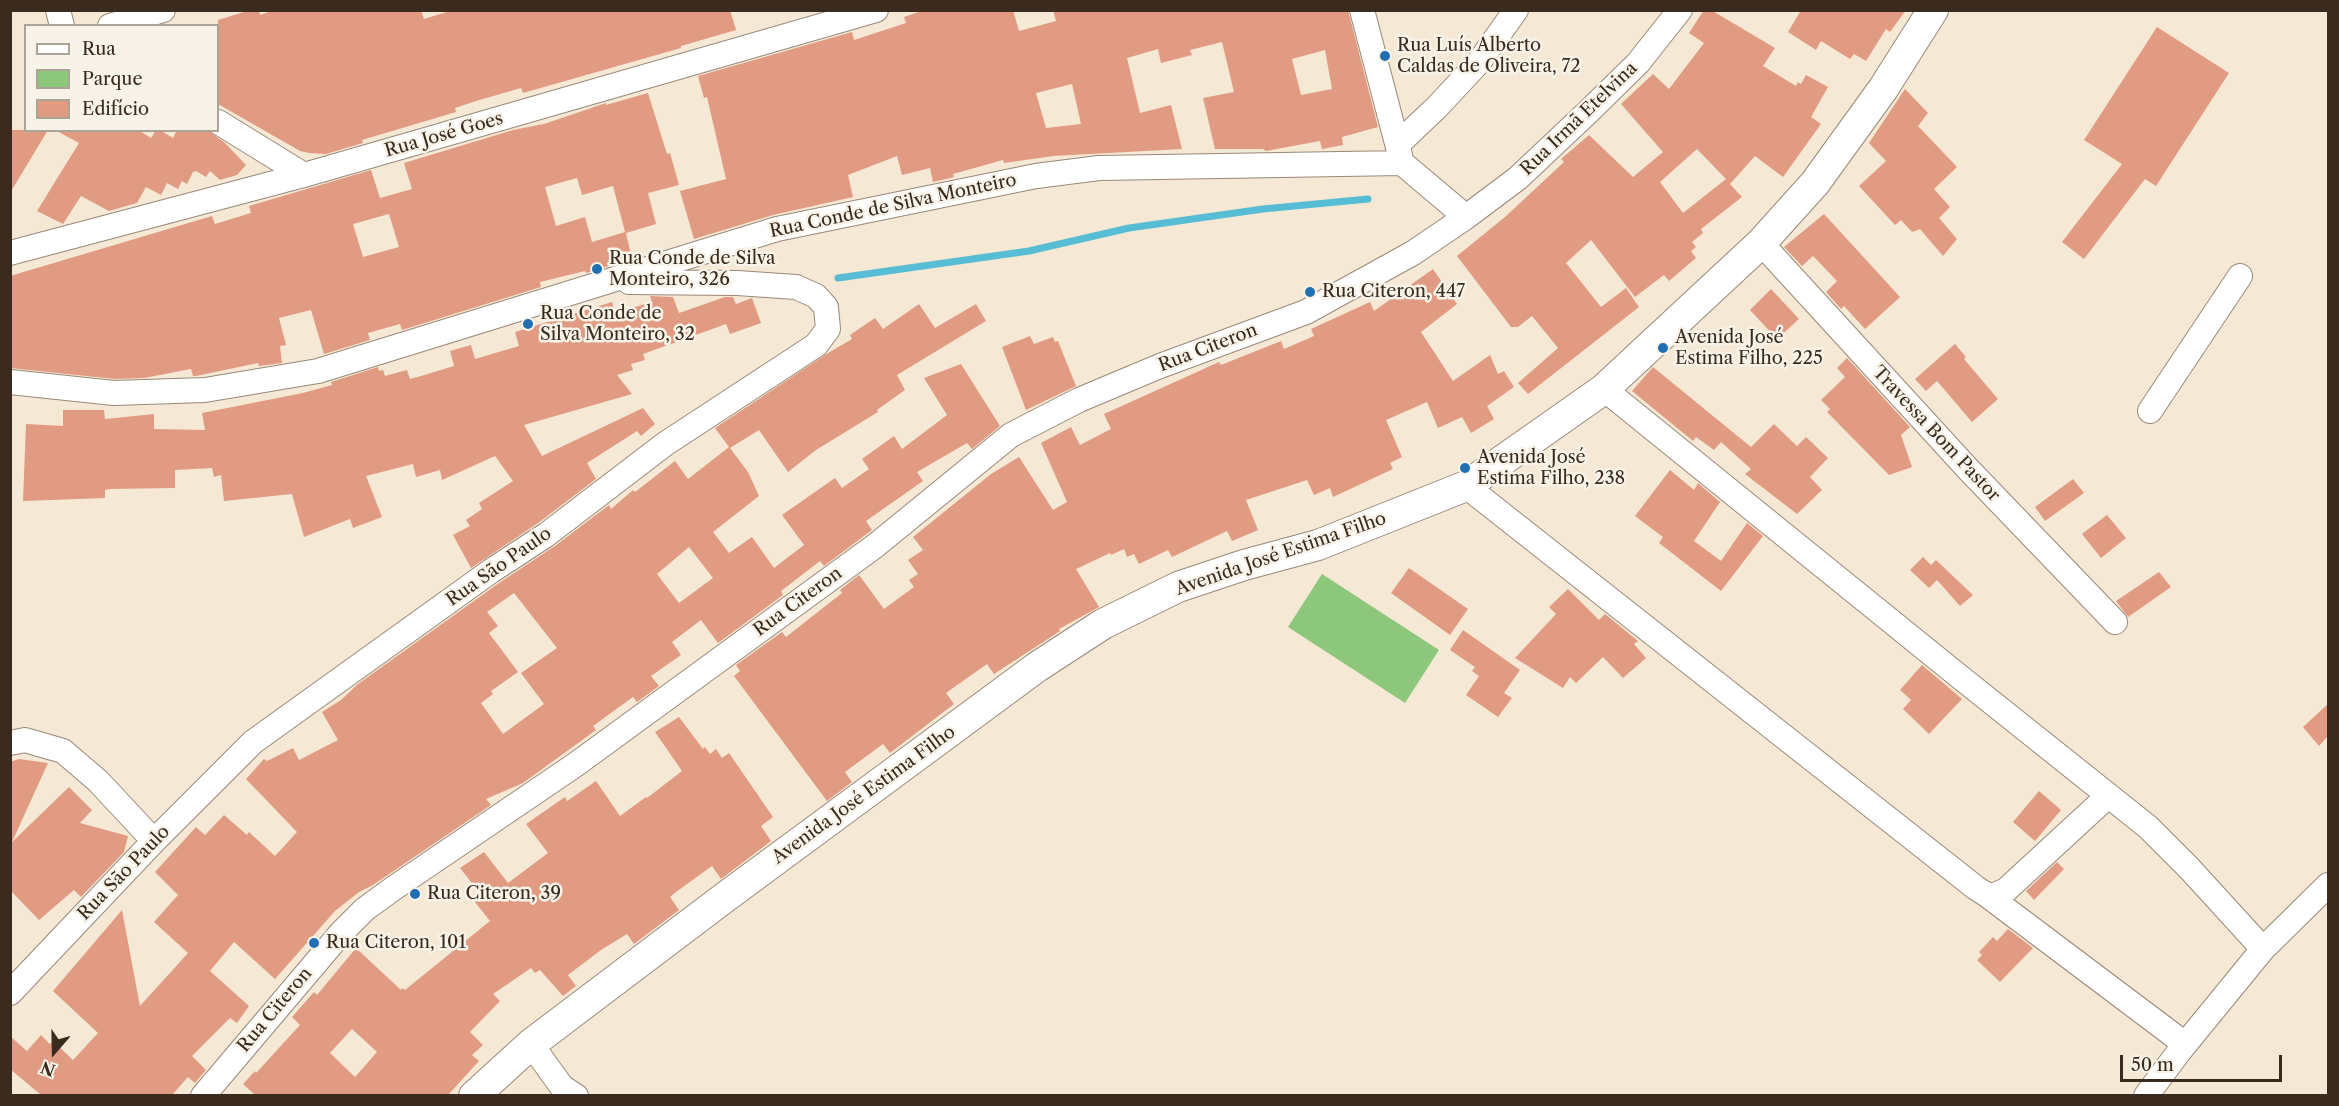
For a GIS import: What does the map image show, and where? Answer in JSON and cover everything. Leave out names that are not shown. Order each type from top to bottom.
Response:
[{"type":"street","points":[[117,24],[163,10]]},
{"type":"street","name":"Rua José Goes","points":[[16,246],[304,175],[876,10]]},
{"type":"street","points":[[1362,10],[1400,153],[1466,217]]},
{"type":"street","points":[[1400,153],[1437,107],[1479,62],[1516,10]]},
{"type":"street","name":"Rua Irmã Etelvina","points":[[1466,217],[1518,178],[1587,113],[1638,63],[1680,10]]},
{"type":"street","name":"Avenida José Estima Filho","points":[[474,1095],[531,1044],[1037,667],[1103,624],[1178,587],[1244,564],[1318,545],[1466,486],[1604,389],[1761,243],[1815,183],[1883,90],[1933,10]]},
{"type":"street","points":[[219,123],[304,175]]},
{"type":"street","name":"Rua Conde de Silva Monteiro","points":[[10,382],[114,393],[205,390],[318,371],[777,229],[1036,176],[1099,168],[1400,153]]},
{"type":"street","name":"Rua Citeron","points":[[203,1095],[341,933],[366,909],[575,765],[875,546],[1011,435],[1099,391],[1306,312],[1413,253],[1466,217]]},
{"type":"street","name":"Travessa Bom Pastor","points":[[1761,243],[1968,469],[2115,622]]},
{"type":"street","points":[[2150,411],[2240,276]]},
{"type":"street","name":"Rua São Paulo","points":[[10,993],[154,841],[254,742],[491,571],[546,535],[665,444],[816,345],[828,329],[826,307],[816,296],[796,287],[737,283],[612,281]]},
{"type":"street","points":[[1604,389],[2148,827],[2263,949]]},
{"type":"street","points":[[1466,486],[1976,888],[2185,1044]]},
{"type":"street","points":[[10,742],[25,740],[63,752],[98,781],[154,841]]},
{"type":"street","points":[[1987,895],[1995,895],[2006,890],[2108,796]]},
{"type":"street","points":[[2146,1095],[2263,949],[2328,885]]},
{"type":"street","points":[[531,1044],[567,1093]]},
{"type":"green space","points":[[1322,574],[1439,650],[1405,703],[1288,627]]},
{"type":"building","points":[[250,10],[259,10],[260,15],[274,10],[421,10],[424,19],[453,10],[730,10],[736,30],[523,93],[521,88],[476,101],[455,108],[456,112],[362,140],[363,143],[326,154],[300,151],[219,105],[218,20]]},
{"type":"building","points":[[924,10],[1013,10],[1019,31],[1056,21],[1053,10],[1348,10],[1378,127],[1342,137],[1343,145],[1322,149],[1320,141],[1266,151],[1263,149],[1215,149],[1203,98],[1234,92],[1222,42],[1190,50],[1192,55],[1161,63],[1158,49],[1127,58],[1140,113],[1171,105],[1182,149],[1053,156],[1004,163],[1003,160],[933,182],[930,168],[902,175],[897,156],[848,175],[853,197],[773,215],[694,239],[680,191],[726,179],[707,97],[704,98],[698,76],[852,32],[854,40],[906,23],[904,17]],"holes":[[[1325,50],[1332,89],[1301,95],[1292,59]],[[1072,84],[1081,124],[1046,128],[1036,93]]]},
{"type":"building","points":[[1704,10],[1711,10],[1775,48],[1763,66],[1796,86],[1798,82],[1801,84],[1806,75],[1828,87],[1811,117],[1821,124],[1783,177],[1755,156],[1730,184],[1742,197],[1701,229],[1703,233],[1692,242],[1696,247],[1691,251],[1696,258],[1669,281],[1664,275],[1635,297],[1591,240],[1566,263],[1601,307],[1626,288],[1639,307],[1528,394],[1518,383],[1558,348],[1532,316],[1518,327],[1511,327],[1457,256],[1505,217],[1564,162],[1561,159],[1589,135],[1633,177],[1663,152],[1621,104],[1653,74],[1669,89],[1704,43],[1689,33]],"holes":[[[1697,149],[1726,179],[1683,213],[1660,182]]]},
{"type":"building","points":[[1801,10],[1906,10],[1890,32],[1886,29],[1866,61],[1854,54],[1850,59],[1821,41],[1816,50],[1788,32]]},
{"type":"building","points":[[2157,27],[2229,73],[2156,186],[2145,179],[2084,259],[2062,242],[2122,164],[2084,140]]},
{"type":"building","points":[[1905,89],[1928,113],[1918,126],[1957,167],[1934,189],[1950,207],[1939,218],[1957,239],[1943,256],[1920,229],[1912,232],[1901,220],[1895,225],[1859,186],[1886,161],[1869,143]]},
{"type":"building","points":[[648,93],[679,185],[648,193],[656,224],[626,233],[632,259],[586,273],[585,271],[540,282],[541,287],[402,330],[400,324],[368,333],[370,340],[324,354],[311,310],[279,318],[286,345],[280,346],[282,363],[259,366],[258,363],[196,376],[193,376],[191,369],[144,378],[115,379],[10,368],[10,276],[212,216],[215,224],[251,213],[249,206],[371,170],[380,198],[412,189],[404,163],[513,130],[544,124],[606,103],[606,105]],"holes":[[[577,178],[582,195],[613,186],[625,232],[592,242],[585,217],[556,226],[545,187]],[[389,214],[399,247],[363,257],[353,224]]]},
{"type":"building","points":[[10,130],[47,132],[10,193]]},
{"type":"building","points":[[59,132],[141,132],[151,138],[155,132],[163,132],[173,138],[176,132],[210,132],[225,143],[246,165],[237,175],[220,180],[210,171],[206,177],[196,171],[193,172],[187,184],[182,181],[178,189],[167,183],[161,195],[146,187],[137,203],[109,211],[81,196],[63,224],[37,211],[79,143]]},
{"type":"building","points":[[1824,214],[1900,297],[1865,329],[1844,306],[1841,309],[1826,292],[1837,281],[1813,256],[1802,266],[1784,247]]},
{"type":"building","points":[[1433,269],[1457,304],[1421,332],[1453,381],[1490,355],[1498,374],[1504,371],[1514,387],[1487,406],[1494,419],[1471,433],[1462,417],[1438,428],[1427,402],[1386,420],[1402,457],[1390,463],[1393,469],[1333,497],[1330,488],[1314,495],[1307,480],[1246,500],[1258,530],[1232,541],[1227,531],[1172,557],[1168,550],[1139,564],[1134,554],[1127,557],[1124,549],[1076,569],[1099,607],[1059,629],[1060,631],[994,674],[987,664],[946,693],[954,704],[890,753],[883,744],[845,772],[852,782],[827,801],[734,676],[740,671],[736,665],[782,632],[786,637],[842,593],[840,590],[859,575],[884,609],[914,587],[909,580],[918,574],[908,560],[923,550],[913,537],[991,474],[1019,457],[1053,510],[1067,502],[1041,443],[1071,427],[1080,445],[1111,429],[1104,414],[1219,362],[1221,365],[1281,341],[1284,349],[1314,336],[1311,329],[1370,302],[1374,311]]},
{"type":"building","points":[[1771,289],[1799,319],[1777,339],[1750,310]]},
{"type":"building","points":[[650,296],[673,297],[679,313],[725,297],[733,297],[736,304],[752,298],[761,323],[730,334],[726,324],[643,354],[645,360],[631,364],[633,370],[617,375],[632,394],[524,425],[542,456],[643,408],[655,424],[641,436],[637,431],[587,463],[596,479],[538,523],[471,568],[453,535],[470,526],[466,520],[482,509],[479,503],[513,481],[495,456],[442,480],[440,470],[416,477],[413,464],[366,476],[382,517],[353,528],[350,519],[304,537],[292,494],[224,501],[221,475],[214,477],[212,468],[175,470],[175,488],[110,489],[105,490],[105,498],[23,501],[26,424],[63,426],[63,410],[104,410],[105,419],[154,414],[154,429],[205,430],[202,413],[303,393],[332,385],[331,382],[378,367],[379,371],[383,370],[385,376],[407,370],[410,379],[454,366],[450,351],[471,345],[475,359],[519,346],[515,332],[612,302],[615,313],[652,302]]},
{"type":"building","points":[[919,304],[935,328],[976,304],[986,321],[897,375],[905,390],[877,410],[878,412],[816,450],[788,472],[759,430],[730,448],[748,472],[759,496],[713,532],[729,553],[752,537],[774,568],[804,545],[782,515],[835,478],[842,488],[869,469],[862,459],[894,436],[902,449],[947,415],[924,378],[961,364],[1000,426],[972,449],[967,443],[917,472],[923,481],[866,521],[872,530],[824,566],[820,561],[781,591],[783,595],[718,643],[701,620],[672,642],[681,655],[651,676],[659,686],[637,702],[633,697],[593,726],[596,730],[523,783],[486,799],[491,805],[373,885],[359,892],[335,911],[275,979],[234,942],[210,971],[249,1006],[237,1023],[230,1018],[192,1056],[206,1070],[195,1083],[188,1077],[172,1095],[41,1095],[10,1069],[10,1036],[27,1051],[41,1035],[50,1044],[53,1041],[73,1060],[98,1033],[53,991],[122,910],[140,1006],[188,953],[154,922],[178,895],[155,872],[196,827],[205,835],[224,815],[247,835],[249,832],[275,856],[297,832],[246,779],[264,759],[267,761],[293,748],[299,760],[338,740],[322,712],[341,700],[358,684],[499,583],[555,546],[609,505],[611,509],[633,490],[635,492],[675,461],[688,479],[729,447],[715,428],[852,339],[850,335],[875,318],[883,329]],"holes":[[[689,547],[713,578],[679,603],[657,574]],[[514,593],[557,648],[521,673],[544,704],[503,734],[481,703],[493,694],[491,691],[518,672],[489,633],[498,626],[487,612]]]},
{"type":"building","points":[[1030,336],[1034,344],[1053,337],[1055,342],[1058,341],[1076,386],[1026,410],[1002,347]]},
{"type":"building","points":[[1955,344],[1966,357],[1964,359],[1998,399],[1972,422],[1937,381],[1926,391],[1915,379]]},
{"type":"building","points":[[1847,358],[1910,427],[1901,435],[1912,467],[1889,475],[1827,412],[1830,409],[1821,400],[1845,377],[1837,368]]},
{"type":"building","points":[[1653,367],[1751,447],[1774,424],[1797,446],[1806,437],[1828,458],[1810,477],[1822,490],[1797,514],[1745,474],[1751,469],[1721,442],[1714,450],[1696,437],[1693,441],[1632,391]]},
{"type":"building","points":[[1670,470],[1694,490],[1698,483],[1720,502],[1694,541],[1721,561],[1747,523],[1763,536],[1721,591],[1659,543],[1663,537],[1635,516]]},
{"type":"building","points":[[2073,479],[2084,493],[2045,521],[2035,507]]},
{"type":"building","points":[[2107,515],[2126,538],[2101,558],[2082,534]]},
{"type":"building","points":[[1923,557],[1931,565],[1936,560],[1973,595],[1960,606],[1937,580],[1929,588],[1910,570]]},
{"type":"building","points":[[1409,568],[1468,609],[1450,635],[1391,593]]},
{"type":"building","points":[[2159,572],[2171,587],[2128,617],[2116,601]]},
{"type":"building","points":[[1568,589],[1599,620],[1605,614],[1638,641],[1634,644],[1646,658],[1623,678],[1603,657],[1576,683],[1570,677],[1563,688],[1515,658],[1556,614],[1549,607]]},
{"type":"building","points":[[1463,630],[1520,670],[1504,693],[1512,698],[1498,717],[1466,695],[1479,676],[1472,671],[1475,667],[1450,650]]},
{"type":"building","points":[[1922,665],[1962,699],[1929,734],[1903,709],[1911,700],[1900,690]]},
{"type":"building","points":[[2328,704],[2328,736],[2319,746],[2303,727]]},
{"type":"building","points":[[679,717],[703,749],[705,747],[710,754],[716,749],[722,758],[729,753],[773,817],[761,826],[771,841],[721,879],[712,866],[676,892],[670,897],[679,910],[634,944],[627,934],[601,950],[568,975],[576,986],[563,996],[540,970],[535,973],[531,968],[493,994],[500,1001],[470,1032],[483,1045],[472,1055],[479,1061],[448,1095],[255,1095],[243,1084],[300,1025],[292,1017],[314,992],[317,995],[356,948],[401,990],[402,988],[405,990],[490,921],[475,902],[482,896],[460,868],[484,852],[508,883],[548,853],[526,824],[565,797],[567,801],[596,781],[620,816],[682,771],[655,732]],"holes":[[[352,1029],[377,1052],[355,1077],[330,1053]]]},
{"type":"building","points":[[19,759],[48,763],[12,842],[69,787],[92,810],[80,823],[128,836],[124,852],[81,897],[74,890],[39,920],[10,890],[10,762]]},
{"type":"building","points":[[2039,791],[2061,810],[2035,841],[2013,822]]},
{"type":"building","points":[[2057,862],[2064,869],[2034,900],[2026,891]]},
{"type":"building","points":[[2008,929],[2033,948],[2000,982],[1977,960],[1982,955],[1979,952],[1993,937],[1997,941]]},
{"type":"waterway","points":[[838,278],[1029,251],[1129,228],[1263,209],[1368,199]]},
{"type":"place","name":"Rua Luís Alberto Caldas de Oliveira, 72","points":[[1385,56]]},
{"type":"place","name":"Rua Conde de Silva Monteiro, 326","points":[[597,269]]},
{"type":"place","name":"Rua Citeron, 447","points":[[1310,292]]},
{"type":"place","name":"Rua Conde de Silva Monteiro, 32","points":[[528,324]]},
{"type":"place","name":"Avenida José Estima Filho, 225","points":[[1663,348]]},
{"type":"place","name":"Avenida José Estima Filho, 238","points":[[1465,468]]},
{"type":"place","name":"Rua Citeron, 39","points":[[415,894]]},
{"type":"place","name":"Rua Citeron, 101","points":[[314,943]]}]
